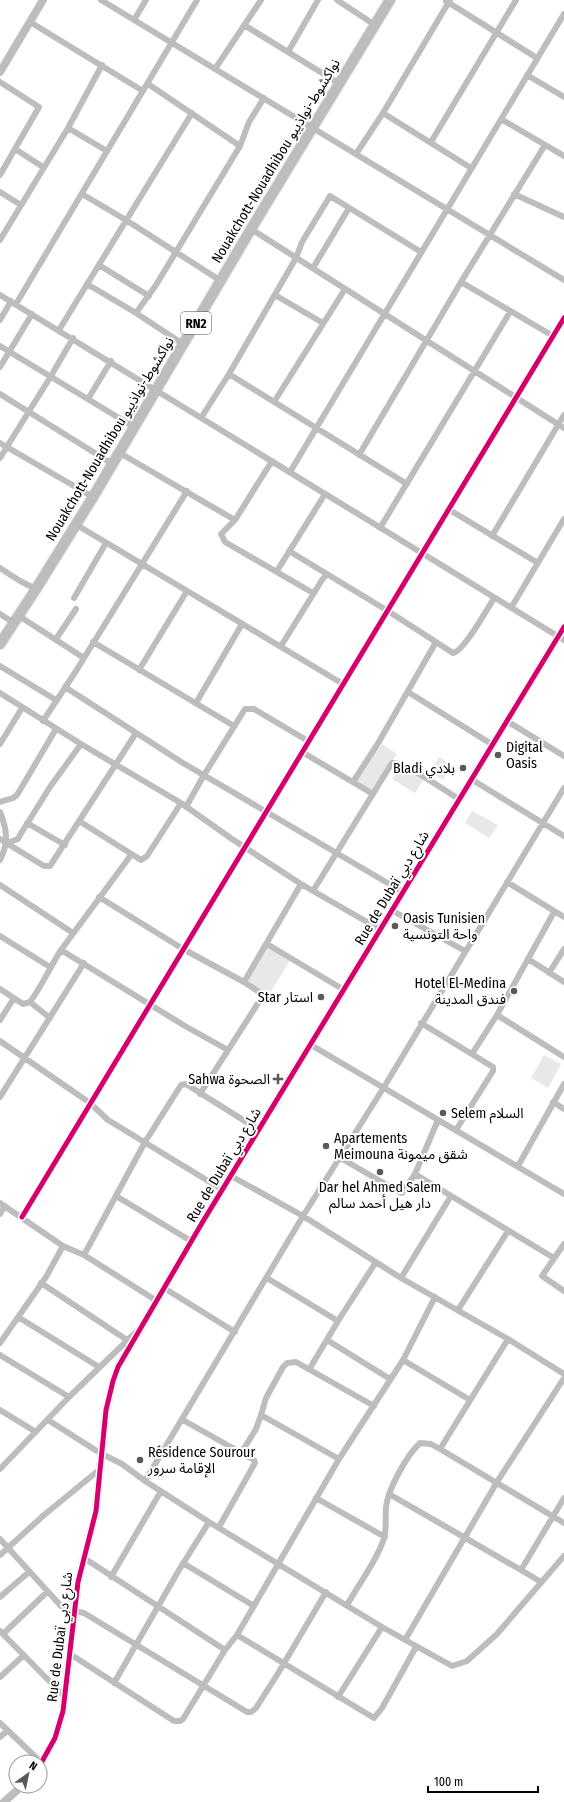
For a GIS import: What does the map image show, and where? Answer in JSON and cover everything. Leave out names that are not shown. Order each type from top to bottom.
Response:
[{"type":"highway","name":"Nouakchott-Nouadhibou نواكشوط-نواذيبو","points":[[0,644],[36,589],[92,497],[251,229],[390,0]]},
{"type":"street","points":[[1,67],[43,0]]},
{"type":"street","points":[[101,0],[564,280]]},
{"type":"street","points":[[134,20],[146,0]]},
{"type":"street","points":[[0,320],[14,303],[82,194],[197,0]]},
{"type":"street","points":[[215,69],[261,0]]},
{"type":"street","points":[[288,52],[318,0]]},
{"type":"street","points":[[337,0],[375,25]]},
{"type":"street","points":[[431,142],[516,0]]},
{"type":"street","points":[[356,154],[383,113],[448,1],[537,58]]},
{"type":"street","points":[[290,472],[564,14]]},
{"type":"street","points":[[30,22],[143,91]]},
{"type":"street","points":[[244,25],[340,84]]},
{"type":"street","points":[[0,240],[68,128],[102,65]]},
{"type":"street","points":[[527,75],[564,97]]},
{"type":"street","points":[[0,82],[39,107],[0,175]]},
{"type":"street","points":[[148,84],[240,146]]},
{"type":"street","points":[[136,313],[149,296],[240,146],[249,122],[264,98]]},
{"type":"street","points":[[59,330],[192,113]]},
{"type":"street","points":[[383,113],[471,168]]},
{"type":"street","points":[[501,119],[564,156]]},
{"type":"street","points":[[68,128],[107,151]]},
{"type":"street","points":[[359,454],[489,235],[545,145]]},
{"type":"street","points":[[15,149],[43,167]]},
{"type":"street","points":[[0,192],[21,205]]},
{"type":"street","points":[[82,194],[126,220],[221,281]]},
{"type":"street","points":[[514,194],[564,217]]},
{"type":"street","points":[[201,418],[229,374],[296,258],[302,242],[329,197],[332,196],[421,252]]},
{"type":"street","points":[[312,268],[350,208]]},
{"type":"street","points":[[251,229],[561,426]]},
{"type":"street","points":[[99,265],[149,296]]},
{"type":"street","points":[[461,282],[553,336]]},
{"type":"street","points":[[87,284],[136,313],[183,344]]},
{"type":"street","points":[[274,402],[345,289]]},
{"type":"street","points":[[275,294],[323,323]]},
{"type":"street","points":[[0,295],[111,361],[201,418],[561,638]]},
{"type":"street","points":[[380,528],[510,312]]},
{"type":"street","points":[[0,367],[32,314]]},
{"type":"street","points":[[22,1217],[564,318]]},
{"type":"street","points":[[0,458],[73,338]]},
{"type":"street","points":[[0,346],[134,427]]},
{"type":"street","points":[[88,399],[111,361]]},
{"type":"street","points":[[229,374],[406,484]]},
{"type":"street","points":[[0,394],[111,463]]},
{"type":"street","points":[[492,536],[561,426],[564,415]]},
{"type":"street","points":[[0,443],[92,497]]},
{"type":"street","points":[[118,452],[235,520]]},
{"type":"street","points":[[272,461],[235,520],[221,534],[225,542],[314,593]]},
{"type":"street","points":[[43,721],[84,658],[187,491]]},
{"type":"street","points":[[277,571],[325,494]]},
{"type":"street","points":[[448,509],[538,563]]},
{"type":"street","points":[[511,608],[564,519]]},
{"type":"street","points":[[75,524],[242,624],[282,646],[343,684]]},
{"type":"street","points":[[74,598],[106,543]]},
{"type":"street","points":[[289,551],[388,611],[453,653],[456,653],[467,639],[494,598]]},
{"type":"street","points":[[0,568],[36,589]]},
{"type":"street","points":[[282,646],[327,574]]},
{"type":"street","points":[[139,670],[187,591]]},
{"type":"street","points":[[56,639],[76,609]]},
{"type":"street","points":[[0,614],[16,619],[56,639],[84,658]]},
{"type":"street","points":[[196,703],[242,624]]},
{"type":"street","name":"Rue de Dubaï شارع دبي","points":[[47,1754],[60,1725],[65,1697],[74,1611],[84,1558],[96,1510],[100,1453],[106,1410],[118,1367],[191,1242],[393,911],[471,779],[561,638],[564,627]]},
{"type":"street","points":[[93,642],[234,726]]},
{"type":"street","points":[[353,782],[408,692],[436,642]]},
{"type":"street","points":[[0,666],[56,700]]},
{"type":"street","points":[[65,688],[204,775],[403,892]]},
{"type":"street","points":[[408,692],[493,745]]},
{"type":"street","points":[[0,693],[56,729],[184,805],[244,847],[301,884],[381,930]]},
{"type":"street","points":[[0,744],[22,708]]},
{"type":"street","points":[[79,821],[130,855],[141,860],[147,856],[184,805],[245,709],[254,709],[308,741]]},
{"type":"street","points":[[507,721],[564,756]]},
{"type":"street","points":[[0,802],[13,798],[17,795],[56,729]]},
{"type":"street","points":[[0,839],[44,866],[50,866],[136,733]]},
{"type":"street","points":[[7,843],[18,838],[81,744]]},
{"type":"street","points":[[302,752],[373,794]]},
{"type":"street","points":[[314,891],[338,854],[392,763],[398,763],[459,799]]},
{"type":"street","points":[[471,779],[564,836]]},
{"type":"street","points":[[145,1481],[303,1216],[384,1087],[421,1023],[564,788]]},
{"type":"street","points":[[0,812],[6,828],[7,843],[0,860]]},
{"type":"street","points":[[27,824],[65,845]]},
{"type":"street","points":[[0,989],[23,1004],[30,1002],[47,976],[50,967],[61,950],[130,855]]},
{"type":"street","points":[[507,882],[564,917]]},
{"type":"street","points":[[244,982],[301,884]]},
{"type":"street","points":[[0,885],[73,933]]},
{"type":"street","points":[[99,897],[183,950],[244,982],[261,993],[262,997],[200,1094]]},
{"type":"street","points":[[393,911],[465,951]]},
{"type":"street","points":[[472,1054],[497,1015],[554,912]]},
{"type":"street","points":[[0,936],[50,967]]},
{"type":"street","points":[[267,944],[344,990]]},
{"type":"street","points":[[549,973],[564,949]]},
{"type":"street","points":[[61,950],[228,1050]]},
{"type":"street","points":[[528,959],[564,982]]},
{"type":"street","points":[[0,1097],[84,964]]},
{"type":"street","points":[[0,1020],[14,998]]},
{"type":"street","points":[[30,1002],[50,1018]]},
{"type":"street","points":[[497,1015],[564,1057]]},
{"type":"street","points":[[421,1023],[490,1065],[493,1071],[456,1130]]},
{"type":"street","points":[[0,1041],[90,1103],[108,1120],[223,1190]]},
{"type":"street","points":[[311,1045],[564,1194]]},
{"type":"street","points":[[84,1255],[145,1142],[180,1086],[186,1084],[259,1130]]},
{"type":"street","points":[[518,1166],[564,1084]]},
{"type":"street","points":[[553,1102],[564,1108]]},
{"type":"street","points":[[339,1157],[400,1192],[405,1191],[438,1120]]},
{"type":"street","points":[[414,1174],[554,1258]]},
{"type":"street","points":[[231,1176],[303,1216],[401,1278],[508,1339],[564,1374]]},
{"type":"street","points":[[116,1196],[191,1242]]},
{"type":"street","points":[[401,1278],[451,1196]]},
{"type":"street","points":[[0,1214],[2,1204],[63,1246],[84,1255],[157,1301]]},
{"type":"street","points":[[458,1310],[508,1231]]},
{"type":"street","points":[[564,1244],[542,1276],[564,1291]]},
{"type":"street","points":[[0,1343],[42,1283],[63,1246]]},
{"type":"street","points":[[310,1368],[376,1262]]},
{"type":"street","points":[[267,1278],[338,1321]]},
{"type":"street","points":[[42,1283],[127,1340]]},
{"type":"street","points":[[164,1288],[235,1332]]},
{"type":"street","points":[[70,1654],[114,1683],[178,1721],[183,1719],[225,1650],[237,1635],[339,1459],[403,1360],[435,1297]]},
{"type":"street","points":[[18,1317],[99,1367]]},
{"type":"street","points":[[0,1469],[99,1367],[139,1330]]},
{"type":"street","points":[[440,1449],[508,1339]]},
{"type":"street","points":[[327,1340],[390,1379]]},
{"type":"street","points":[[0,1355],[69,1397]]},
{"type":"street","points":[[403,1360],[470,1400]]},
{"type":"street","points":[[241,1453],[256,1429],[266,1398],[287,1363],[296,1362],[310,1368],[374,1406]]},
{"type":"street","points":[[405,1640],[464,1537],[564,1378]]},
{"type":"street","points":[[0,1410],[36,1432]]},
{"type":"street","points":[[261,1415],[339,1459]]},
{"type":"street","points":[[48,1420],[100,1453],[122,1464],[145,1481],[209,1522],[279,1563],[382,1627],[452,1666],[467,1661],[512,1618],[564,1556]]},
{"type":"street","points":[[182,1420],[254,1460],[255,1463],[219,1527]]},
{"type":"street","points":[[347,1605],[385,1537],[386,1507],[389,1494],[409,1456],[420,1443],[431,1444],[440,1449],[498,1482],[564,1523]]},
{"type":"street","points":[[0,1555],[44,1515],[99,1470]]},
{"type":"street","points":[[111,1577],[161,1491]]},
{"type":"street","points":[[389,1494],[541,1582]]},
{"type":"street","points":[[316,1498],[385,1537]]},
{"type":"street","points":[[521,1570],[564,1498]]},
{"type":"street","points":[[114,1683],[157,1607],[209,1522]]},
{"type":"street","points":[[0,1539],[61,1606],[84,1613],[136,1646],[247,1712],[251,1712],[256,1708],[284,1664],[326,1592]]},
{"type":"street","points":[[84,1558],[225,1650]]},
{"type":"street","points":[[183,1563],[254,1606]]},
{"type":"street","points":[[0,1597],[29,1572]]},
{"type":"street","points":[[47,1592],[1,1633],[65,1697]]},
{"type":"street","points":[[338,1696],[382,1627]]},
{"type":"street","points":[[237,1635],[374,1718],[382,1708],[416,1647]]},
{"type":"street","points":[[0,1678],[24,1655]]},
{"type":"street","points":[[0,1723],[31,1754]]},
{"type":"street","points":[[0,1737],[7,1731]]},
{"type":"street","points":[[4,1802],[13,1794]]},
{"type":"shaded area","points":[[382,744],[397,754],[372,792],[356,782]]},
{"type":"shaded area","points":[[439,757],[452,765],[443,780],[430,772]]},
{"type":"shaded area","points":[[400,766],[423,780],[415,793],[392,779]]},
{"type":"shaded area","points":[[472,811],[498,825],[489,838],[465,823]]},
{"type":"shaded area","points":[[266,946],[291,959],[268,996],[245,983]]},
{"type":"shaded area","points":[[544,1055],[561,1064],[548,1088],[531,1078]]},
{"type":"cycle path","points":[[22,1217],[564,318]]},
{"type":"cycle path","points":[[46,1754],[55,1738],[63,1711],[78,1582],[96,1511],[106,1410],[118,1367],[202,1223],[564,627]]},
{"type":"place","name":"Digital Oasis","points":[[498,755]]},
{"type":"place","name":"Bladi بلادي","points":[[463,768]]},
{"type":"place","name":"Oasis Tunisien واحة التونسية","points":[[395,926]]},
{"type":"place","name":"Hotel El-Medina فندق المدينة","points":[[514,991]]},
{"type":"place","name":"Star استار","points":[[321,997]]},
{"type":"place","name":"Sahwa الصحوة","points":[[278,1079]]},
{"type":"place","name":"Selem السلام","points":[[443,1113]]},
{"type":"place","name":"Apartements Meimouna شقق ميمونة","points":[[326,1146]]},
{"type":"place","name":"Dar hel Ahmed Salem دار هيل أحمد سالم","points":[[380,1172]]},
{"type":"place","name":"Résidence Sourour الإقامة سرور","points":[[140,1460]]}]
